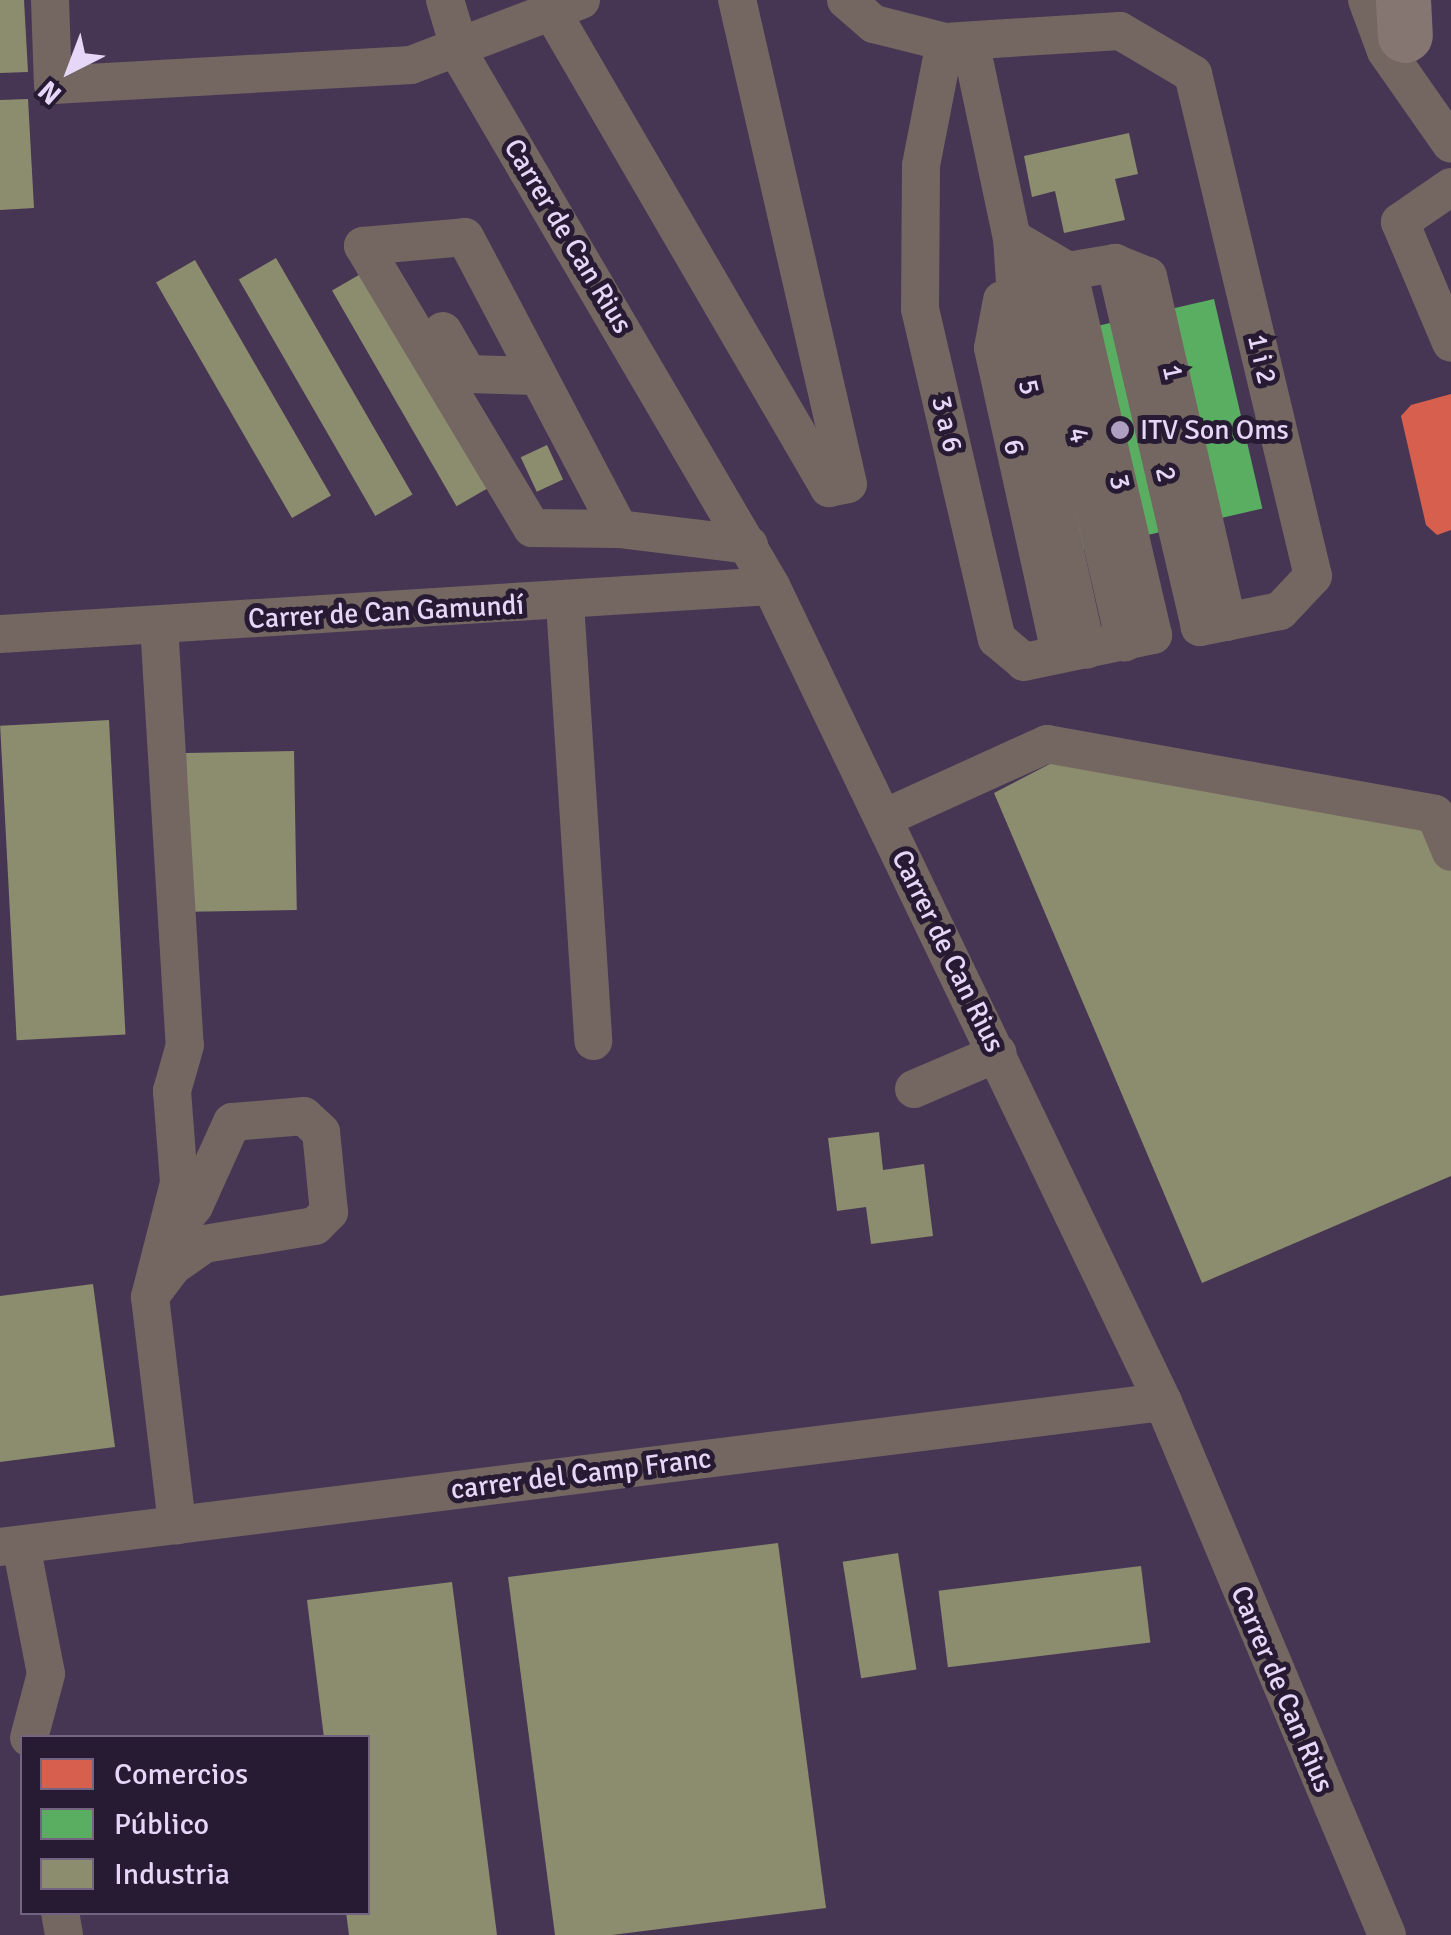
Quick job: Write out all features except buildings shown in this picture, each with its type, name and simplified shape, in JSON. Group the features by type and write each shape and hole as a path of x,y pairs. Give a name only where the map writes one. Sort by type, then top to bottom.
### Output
{"street":[{"path":"50,0 53,85 411,65 460,50 566,6 828,488 848,484 737,0"},
{"name":"Carrer de Can Rius","path":"445,0 460,50 749,544 884,818 1163,1402 1387,1935"},
{"path":"846,0 874,24 958,42"},
{"path":"1393,9 1451,130"},
{"path":"1393,9 1386,51 1451,144"},
{"name":"1 i 2","path":"958,42 1120,30 1194,74 1313,576 1280,611 1213,624"},
{"name":"5","path":"958,42 1012,238 1020,342 1074,652"},
{"name":"3 a 6","path":"958,42 921,166 920,308 997,639 1024,662 1139,638"},
{"path":"1451,186 1400,222 1451,342"},
{"path":"619,529 536,376 536,361 465,237 363,246 532,528 619,529 749,544"},
{"path":"1012,238 1068,272"},
{"name":"4","path":"1012,238 1042,276 1139,638"},
{"path":"392,244 468,374 536,376"},
{"name":"1","path":"1068,272 1115,264 1148,276 1159,312 1213,624"},
{"name":"3","path":"1068,272 1139,638"},
{"name":"Carrer de Can Gamundí","path":"0,634 565,602 771,586"},
{"path":"565,602 592,1042"},
{"path":"159,625 185,1044 172,1091 179,1183 150,1297 177,1525"},
{"path":"884,818 1047,744 1435,814 1451,852"},
{"path":"914,1090 998,1053"},
{"path":"150,1297 173,1266 204,1244 315,1226 329,1212 321,1132 304,1116 232,1122 194,1206 164,1242"},
{"name":"carrer del Camp Franc","path":"11,1546 1163,1402"},
{"path":"11,1546 46,1674 29,1735"}],"place":[{"name":"ITV Son Oms","path":"1120,430"}]}
